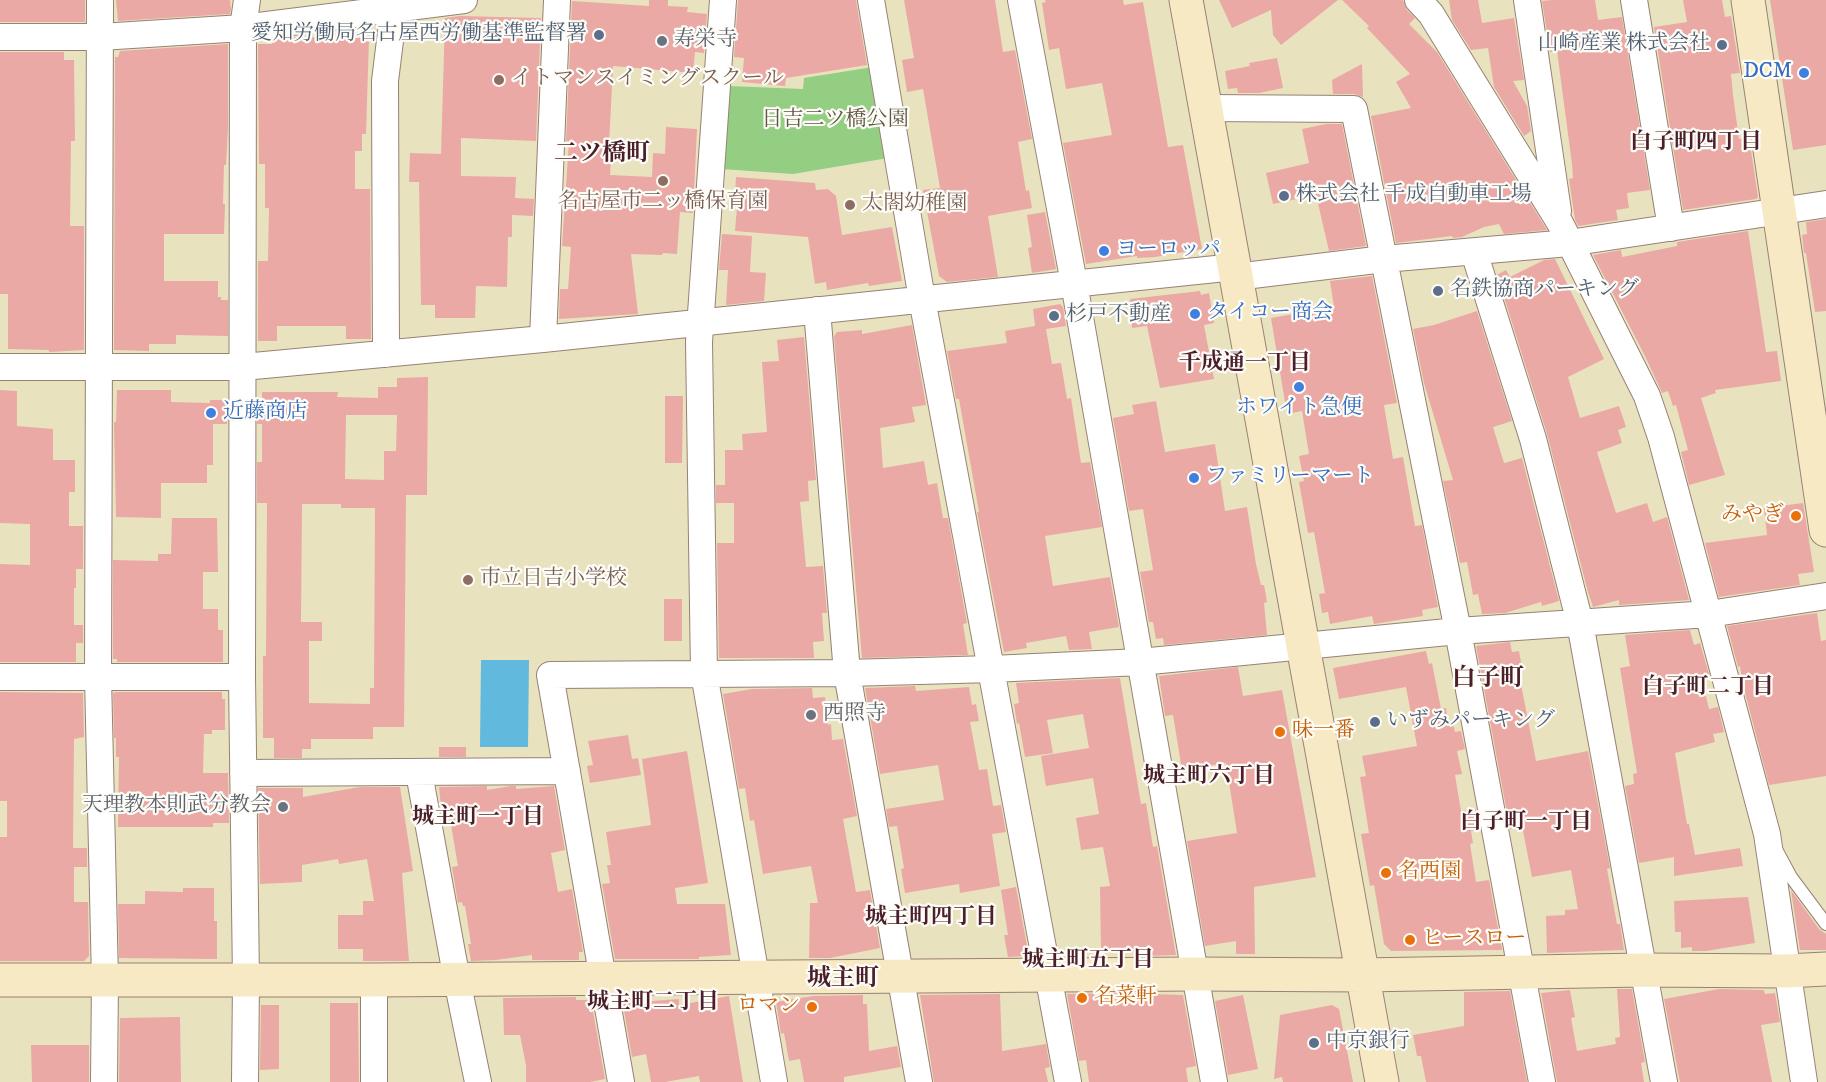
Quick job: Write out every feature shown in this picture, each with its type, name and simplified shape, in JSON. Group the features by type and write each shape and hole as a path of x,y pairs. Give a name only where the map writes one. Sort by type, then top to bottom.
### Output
{"street":[{"path":"100,0 98,677 105,980 104,1082"},
{"path":"245,1082 242,677 243,28 247,0"},
{"path":"0,37 100,37 243,28 394,5 464,0"},
{"path":"543,339 557,0"},
{"path":"723,0 699,342 704,673 774,1082"},
{"path":"872,0 922,299 1068,1082"},
{"path":"1021,0 1074,283 1214,1082"},
{"path":"1186,0 1382,1082"},
{"path":"1418,0 1431,14 1565,233 1647,396 1661,437 1767,834 1804,1082"},
{"path":"1527,0 1565,233"},
{"path":"1634,0 1671,228"},
{"path":"1748,0 1780,211 1818,417 1826,530"},
{"path":"386,354 385,81 394,5"},
{"path":"1205,108 1354,109 1458,631 1542,1082"},
{"path":"0,367 243,367 543,339 1074,283 1474,252 1565,233 1671,228 1826,204"},
{"path":"1474,252 1533,440 1580,623 1664,1082"},
{"path":"817,310 847,673 919,1082"},
{"path":"621,1082 550,675 847,673 1140,662 1458,631 1709,614 1826,596"},
{"path":"0,677 242,677"},
{"path":"243,773 567,771"},
{"path":"418,773 478,1082"},
{"path":"0,980 246,981 1195,974 1363,975 1826,969"},
{"path":"374,980 374,1082"}],"lane":[{"path":"1767,834 1791,877 1826,924"}],"green space":[{"name":"日吉二ツ橋公園","path":"873,67 888,158 793,174 722,169 728,86 803,89 804,78"}],"water":[{"path":"481,660 529,660 528,747 480,747"}],"building":[{"path":"0,0 85,0 85,22 0,22"},
{"path":"116,0 230,0 231,9 230,14 118,21"},
{"path":"649,0 668,0 668,6 688,7 687,12 707,14 704,53 695,52 693,73 613,66 609,145 612,145 610,175 652,177 653,153 665,154 666,127 697,129 693,213 680,212 677,254 631,254 638,314 559,319 560,289 568,289 571,247 562,246 569,141 566,141 572,1 649,6"},
{"path":"738,0 856,0 867,65 786,78 785,86 742,82 744,58 734,57"},
{"path":"904,0 995,0 1003,52 1015,50 1032,139 1018,142 1026,191 1029,190 1032,208 988,216 998,277 947,282 939,276 923,190 940,188 923,89 907,92 902,60 914,58"},
{"path":"1045,0 1123,0 1124,5 1143,2 1168,147 1183,145 1202,249 1155,257 1137,258 1137,256 1086,264 1063,143 1112,135 1102,83 1066,89 1059,48 1049,50 1042,3 1046,2"},
{"path":"1219,0 1338,0 1281,45 1273,35 1271,10 1232,28"},
{"path":"1342,0 1403,0 1407,10 1415,18 1409,24 1437,52 1547,230 1504,234 1499,224 1484,227 1462,237 1453,238 1452,236 1396,243 1371,116 1411,108 1396,82 1410,74 1367,28 1369,26"},
{"path":"1449,0 1478,0 1482,23 1514,18 1524,80 1513,81 1527,106 1531,131 1524,136 1494,87 1488,48 1471,50 1452,20"},
{"path":"1595,0 1598,20 1622,17 1650,190 1627,193 1629,208 1616,210 1618,220 1578,226 1575,220 1569,179 1573,178 1572,164 1557,51 1550,52 1542,1"},
{"path":"1683,0 1722,0 1725,17 1731,16 1740,73 1731,74 1739,139 1749,137 1758,197 1756,199 1683,210 1654,27 1687,22"},
{"name":"DCM","path":"1770,0 1826,0 1826,145 1793,150"},
{"path":"460,16 541,18 536,141 461,138 461,176 516,177 515,198 534,199 533,216 512,215 512,237 508,237 507,287 476,286 475,318 435,318 435,305 421,305 419,182 409,182 410,153 441,154 445,18"},
{"path":"290,37 369,38 366,134 362,134 362,151 355,151 355,189 370,189 371,339 346,339 346,326 277,326 277,341 258,341 258,261 268,261 269,208 265,208 265,164 259,164 258,44 272,44 272,39"},
{"path":"228,44 224,234 164,234 164,281 218,281 218,297 221,297 221,300 228,300 228,336 176,335 176,344 149,344 149,351 114,350 115,57 118,57 120,51"},
{"path":"0,52 64,52 64,60 74,60 75,141 71,141 70,226 84,226 84,350 49,352 49,350 8,349 8,294 0,294"},
{"path":"1277,58 1283,88 1259,93 1238,93 1237,88 1228,89 1225,71 1250,66 1249,63"},
{"path":"1362,64 1363,97 1354,94 1333,94 1332,80"},
{"path":"1326,124 1342,124 1366,246 1329,251 1316,195 1273,204 1266,173 1309,163 1302,129"},
{"path":"736,177 815,183 816,190 828,189 836,196 842,235 892,227 902,281 869,286 868,283 827,290 826,282 815,284 808,237 735,231 738,195 735,195"},
{"path":"1045,212 1056,269 1032,273 1028,248 1032,247 1027,215"},
{"path":"1826,219 1826,311 1815,312 1802,235 1807,234 1806,222"},
{"path":"1748,231 1766,352 1777,351 1781,381 1715,390 1716,393 1701,398 1725,475 1689,485 1681,452 1688,450 1676,405 1673,406 1668,391 1662,393 1593,255 1621,250 1622,257 1677,246 1677,242"},
{"path":"722,234 752,236 750,272 766,273 764,301 726,305 728,270 719,270"},
{"path":"1555,259 1604,359 1568,377 1580,418 1619,406 1626,427 1618,430 1622,443 1597,452 1616,513 1647,503 1653,522 1667,517 1689,600 1619,605 1619,600 1593,607 1547,434 1497,275 1506,270 1510,277 1544,260"},
{"path":"1372,276 1397,403 1384,405 1393,459 1403,457 1415,526 1422,525 1438,607 1422,610 1423,616 1374,624 1372,616 1330,624 1328,612 1322,613 1319,594 1325,593 1314,532 1308,533 1299,482 1304,481 1299,456 1309,454 1302,411 1287,414 1271,318 1334,307 1330,281"},
{"path":"1200,291 1201,295 1209,293 1214,323 1204,325 1214,379 1160,388 1147,326 1132,328 1130,299"},
{"path":"1060,304 1063,307 1066,326 1046,329 1052,364 1061,363 1067,399 1071,398 1081,463 1090,462 1102,527 1045,536 1053,586 1110,577 1119,627 1089,632 1092,649 1069,650 1066,636 1026,643 1027,648 1004,652 977,512 979,512 959,399 956,399 947,351 1007,343 1005,331 1035,326 1033,309"},
{"path":"1477,311 1512,421 1493,427 1504,463 1522,458 1559,601 1542,606 1541,602 1505,613 1482,614 1478,594 1473,595 1467,562 1460,563 1443,481 1453,480 1424,383 1413,329 1434,325"},
{"path":"912,325 926,405 912,407 915,422 880,428 883,468 924,461 928,485 937,483 943,518 948,518 967,623 963,624 968,655 862,658 834,336 837,332 862,330 862,334"},
{"path":"804,337 816,480 808,481 809,501 800,502 806,567 823,566 827,613 822,613 824,641 813,642 814,658 719,658 717,543 734,543 734,503 716,503 716,485 725,485 725,450 743,450 742,434 767,432 762,362 779,361 777,340"},
{"path":"428,377 427,495 406,495 404,727 373,727 373,739 311,739 311,749 302,749 302,758 274,758 274,738 263,738 267,503 257,503 257,462 262,462 262,424 257,424 257,400 262,401 262,392 338,392 337,397 378,398 378,387 397,387 397,378","holes":["346,415 397,415 396,451 384,451 384,480 345,479","302,504 341,504 341,508 375,508 374,688 370,688 370,704 309,703 309,641 322,641 322,622 301,622"]},
{"path":"0,390 17,391 17,426 53,429 53,460 75,460 75,492 69,492 69,526 83,526 83,569 76,569 74,625 83,625 83,643 76,643 76,662 0,662 0,564 30,565 30,524 0,523"},
{"path":"117,390 171,390 171,402 210,403 210,400 227,400 227,424 213,424 213,465 207,465 207,483 161,483 161,518 116,517 114,422 116,422"},
{"path":"665,396 683,396 682,463 665,463"},
{"path":"1156,401 1165,452 1215,444 1225,511 1247,507 1256,564 1261,585 1264,585 1267,602 1264,603 1267,635 1164,645 1163,638 1156,639 1153,622 1149,622 1140,572 1153,570 1143,509 1129,511 1113,418 1134,414 1132,405"},
{"path":"1803,503 1814,572 1798,574 1800,585 1719,597 1705,543 1767,535 1764,508"},
{"path":"172,518 217,518 218,572 203,572 203,609 218,609 218,630 223,630 223,662 117,662 117,659 113,659 113,560 158,561 158,554 171,554"},
{"path":"664,599 682,599 682,641 664,641"},
{"path":"1817,613 1821,641 1826,640 1826,776 1769,785 1740,666 1738,667 1727,626"},
{"path":"1690,630 1694,645 1700,643 1709,674 1701,676 1709,709 1718,707 1724,732 1713,734 1715,742 1675,753 1687,824 1689,824 1695,855 1740,848 1743,866 1674,876 1674,857 1639,863 1625,786 1634,784 1633,774 1637,773 1620,668 1630,666 1625,635"},
{"path":"1510,642 1512,652 1519,651 1522,668 1518,669 1536,761 1588,751 1610,868 1607,869 1624,950 1547,953 1546,916 1565,915 1565,910 1578,909 1571,870 1532,877 1522,826 1510,829 1476,646"},
{"path":"1426,651 1429,664 1432,663 1441,709 1446,708 1448,724 1453,723 1455,732 1461,731 1465,749 1457,751 1462,774 1455,775 1461,811 1476,809 1480,829 1471,831 1473,843 1470,844 1476,882 1489,880 1502,950 1391,951 1384,944 1374,885 1370,886 1361,834 1369,833 1360,777 1366,776 1362,756 1417,746 1406,687 1339,699 1333,668"},
{"path":"1238,667 1243,696 1282,690 1316,877 1254,887 1255,954 1236,954 1236,941 1205,946 1187,841 1237,833 1226,763 1182,770 1173,715 1165,716 1159,676"},
{"path":"1120,678 1141,804 1146,803 1153,847 1157,846 1176,955 1144,956 1144,952 1101,953 1100,887 1110,886 1103,847 1081,850 1076,818 1099,814 1093,778 1046,786 1041,756 1089,748 1083,714 1047,720 1053,753 1025,757 1019,723 1017,724 1014,704 1019,703 1016,683"},
{"path":"915,686 916,691 969,687 972,705 976,704 979,721 970,722 979,770 987,769 993,806 1001,805 1006,832 992,834 1000,886 960,893 959,884 905,893 901,869 904,868 897,826 889,827 886,809 944,800 938,765 880,774 865,688"},
{"path":"812,688 813,698 825,697 832,740 843,739 857,816 843,819 856,892 870,890 880,948 830,958 809,958 810,903 818,903 811,866 763,874 754,820 750,821 745,788 739,789 723,694 752,689"},
{"path":"0,692 83,693 84,737 74,739 73,848 87,848 87,867 74,867 74,902 88,902 89,956 84,961 0,961 0,837 7,837 7,801 0,801"},
{"path":"222,692 222,699 225,699 225,730 212,730 212,734 204,734 203,773 228,773 229,823 213,823 213,827 118,827 119,757 116,757 116,738 114,738 113,693"},
{"path":"628,735 632,759 638,758 641,775 590,783 587,766 593,765 588,741"},
{"path":"439,747 466,747 466,757 439,757"},
{"path":"687,751 708,883 675,888 677,904 725,904 731,955 699,957 699,959 615,959 602,884 610,883 607,865 611,865 606,832 651,825 642,759"},
{"path":"487,786 487,790 511,786 516,786 516,789 554,786 565,850 551,853 558,892 572,889 583,952 579,952 579,960 532,960 532,955 471,961 468,944 471,944 465,906 462,902 458,903 452,867 458,866 448,807 441,807 439,787"},
{"path":"360,787 400,787 413,871 402,873 409,961 363,961 363,949 338,949 338,915 363,915 363,901 374,901 367,859 339,864 338,859 302,865 302,882 260,884 258,788 303,788 303,797"},
{"path":"1016,887 1028,951 1025,956 1008,957 1004,935 1008,935 1001,890"},
{"path":"183,888 214,888 217,959 119,958 118,904 145,904 145,891 183,892"},
{"path":"1791,890 1819,929 1826,934 1826,950 1800,950"},
{"path":"1748,897 1755,943 1706,951 1692,951 1692,947 1681,948 1681,932 1675,932 1674,901"},
{"path":"1617,989 1632,989 1645,1062 1641,1063 1644,1082 1557,1082 1541,993 1570,990 1575,1017 1571,1018 1577,1051 1616,1044 1615,1038 1620,1037"},
{"path":"1719,989 1764,990 1765,994 1775,993 1780,1022 1761,1025 1772,1082 1680,1082 1664,999"},
{"path":"1510,991 1527,1082 1426,1082 1421,1056 1417,1056 1413,1035 1464,1026 1464,992"},
{"path":"1000,994 1002,1051 1046,1044 1050,1067 1045,1068 1048,1082 934,1082 920,995"},
{"path":"1067,994 1183,995 1196,1066 1186,1068 1188,1082 1089,1082 1086,1060 1079,1061"},
{"path":"863,995 863,1004 867,1004 869,1051 897,1046 901,1067 844,1077 844,1082 804,1082 800,1059 789,1061 784,1033 781,1034 776,1002 813,996"},
{"path":"1243,995 1258,1069 1228,1075 1215,1001"},
{"path":"729,996 743,1082 700,1082 699,1076 651,1082 646,1054 632,1057 622,999 637,997 638,1002 679,999 679,1005"},
{"path":"576,997 576,1000 591,1000 605,1079 590,1082 526,1082 526,1065 520,1035 504,1035 503,998"},
{"path":"330,1003 358,1003 359,1082 330,1082"},
{"path":"261,1005 279,1005 279,1069 260,1070"},
{"path":"1332,1005 1339,1009 1353,1082 1283,1082 1282,1077 1274,1079 1280,1015"},
{"path":"180,1017 181,1082 119,1082 120,1018"},
{"path":"31,1045 89,1045 89,1082 32,1082"}],"place":[{"name":"愛知労働局名古屋西労働基準監督署","path":"599,35"},
{"name":"寿栄寺","path":"662,41"},
{"name":"山崎産業 株式会社","path":"1722,45"},
{"name":"DCM","path":"1804,73"},
{"name":"イトマンスイミングスクール","path":"499,80"},
{"name":"名古屋市二ッ橋保育園","path":"663,181"},
{"name":"株式会社 千成自動車工場","path":"1284,196"},
{"name":"太閤幼稚園","path":"850,205"},
{"name":"ヨーロッパ","path":"1104,251"},
{"name":"名鉄協商パーキング","path":"1438,291"},
{"name":"タイコー商会","path":"1195,314"},
{"name":"杉戸不動産","path":"1054,316"},
{"name":"ホワイト急便","path":"1299,387"},
{"name":"近藤商店","path":"211,413"},
{"name":"ファミリーマート","path":"1194,478"},
{"name":"みやぎ","path":"1796,516"},
{"name":"市立日吉小学校","path":"468,580"},
{"name":"西照寺","path":"811,715"},
{"name":"いずみパーキング","path":"1375,722"},
{"name":"味一番","path":"1280,732"},
{"name":"天理教本則武分教会","path":"283,807"},
{"name":"名西園","path":"1386,873"},
{"name":"ヒースロー","path":"1410,940"},
{"name":"名菜軒","path":"1082,998"},
{"name":"ロマン","path":"812,1007"},
{"name":"中京銀行","path":"1314,1043"}],"district":[{"name":"白子町四丁目","path":"1696,143"},
{"name":"二ツ橋町","path":"602,155"},
{"name":"千成通一丁目","path":"1245,364"},
{"name":"白子町","path":"1488,680"},
{"name":"白子町二丁目","path":"1708,688"},
{"name":"城主町六丁目","path":"1209,777"},
{"name":"城主町一丁目","path":"478,818"},
{"name":"白子町一丁目","path":"1526,823"},
{"name":"城主町四丁目","path":"931,918"},
{"name":"城主町五丁目","path":"1088,961"},
{"name":"城主町","path":"843,980"},
{"name":"城主町二丁目","path":"653,1003"}]}
